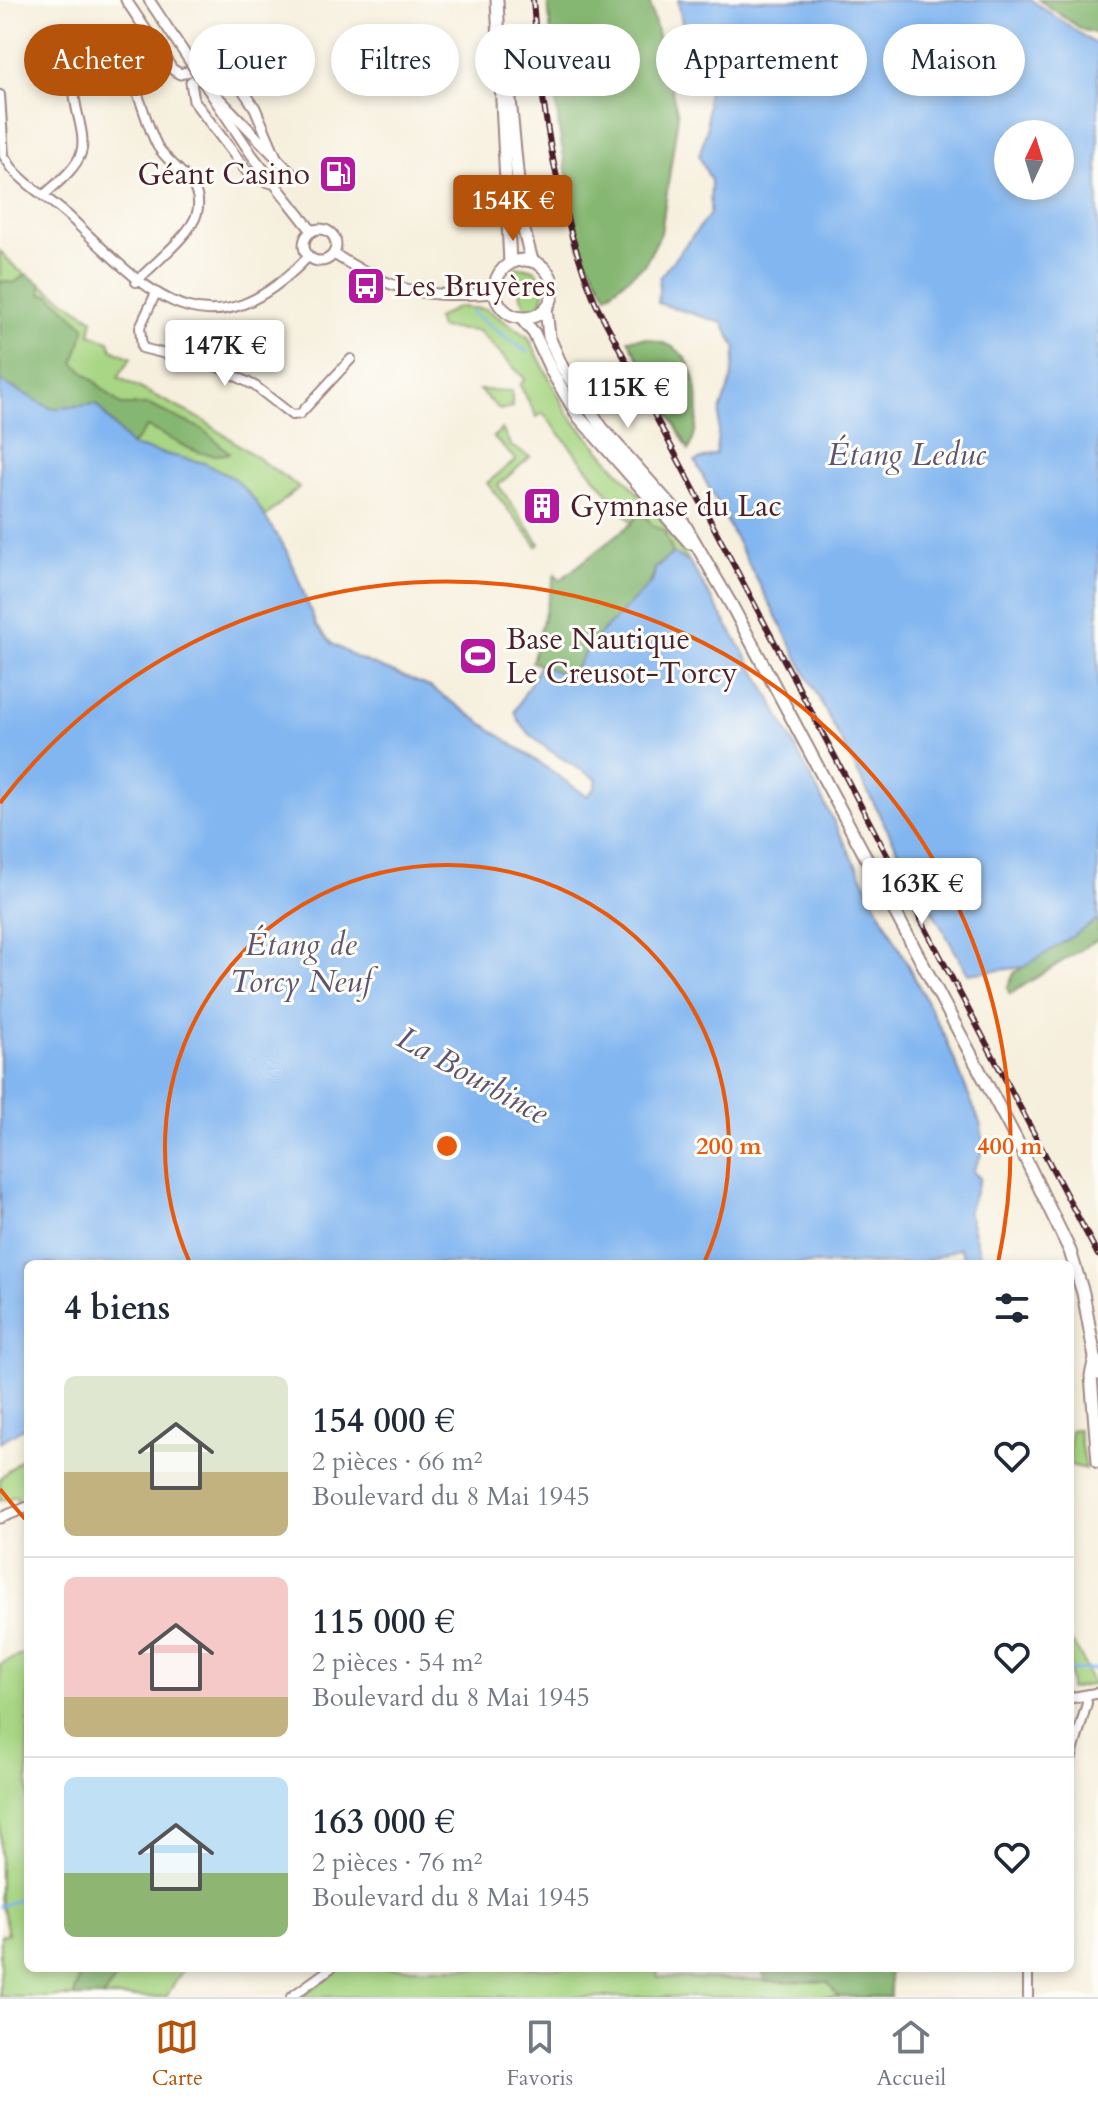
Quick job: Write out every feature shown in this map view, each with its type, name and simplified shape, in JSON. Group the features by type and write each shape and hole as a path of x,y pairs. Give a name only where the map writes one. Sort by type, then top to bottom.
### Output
{"main road":[{"path":"498,0 522,223 532,261"},
{"path":"498,0 510,263"},
{"path":"521,318 531,317 546,308 551,299 552,280 541,265 532,261 510,263 498,276 495,293 504,310 521,318 534,333 578,416 700,552"},
{"path":"546,308 549,337 575,390 602,428 679,515 732,606 1060,1227 1072,1260"},
{"path":"1074,1267 1083,1293 1098,1374"},
{"path":"1094,1362 1091,1376 1098,1462"}],"street":[{"path":"126,0 172,69 180,74 189,71"},
{"path":"149,0 189,60"},
{"path":"44,195 81,156 83,144 74,93 79,73 93,62 121,67 129,76 153,139 166,159 192,182 199,200 193,224 136,282"},
{"path":"273,183 252,178 194,101 191,82 214,66 227,66 255,108 276,157"},
{"path":"0,95 2,156 21,180 44,195 136,282 155,295 203,311 232,307 260,297 308,257"},
{"path":"213,96 273,183 312,231"},
{"path":"217,96 294,176"},
{"path":"325,229 336,244 334,254 320,262 308,257 303,243 312,231 325,229"},
{"path":"334,254 391,287 409,292 434,296 495,293"},
{"path":"155,295 140,327 142,348 224,370 255,386 292,415 300,414 351,359"},
{"path":"0,1518 24,1509"},
{"path":"1074,1697 1098,1693"},
{"path":"1074,1749 1087,1703 1086,1695"},
{"path":"291,1997 325,1972"},
{"path":"1028,1972 1028,1997"}],"green space":[{"path":"548,0 649,0 656,28 656,96 673,96 678,115 661,233 645,264 607,295 580,248 559,130 556,96 640,96 640,24 550,24"},
{"path":"1039,0 1098,0 1098,34 1083,30"},
{"path":"0,251 16,268 93,319 90,334 109,341 112,349 131,358 118,377 203,420 299,487 265,517 250,496 220,471 128,445 0,381"},
{"path":"514,268 535,270 546,286 540,306 528,313 515,282"},
{"path":"26,274 41,284 41,294 50,295 85,327 74,363 121,405 149,405 202,429 230,453 198,452 147,427 131,446 96,404 52,409 0,381 0,281 14,283"},
{"path":"458,307 486,309 528,337 568,414 659,517 690,563 673,553 664,530 653,526 642,511 632,523 543,413 537,417 520,385 525,379 478,331 440,328 437,318"},
{"path":"646,338 676,349 691,370 698,397 698,412 689,450 628,339"},
{"path":"479,390 512,391 512,407 500,410"},
{"path":"502,429 511,446 530,457 498,485 540,544 537,546 487,483 516,460 493,437"},
{"path":"641,511 653,526 663,530 673,553 655,568 652,579 639,598 591,644 570,677 532,662 555,574 560,580 632,523"},
{"path":"1098,920 1098,939 1010,994 1007,988 1014,973"},
{"path":"1078,1429 1085,1469 1074,1466 1074,1430"},
{"path":"24,1457 24,1502 18,1504 16,1496 0,1501 0,1478"},
{"path":"1074,1647 1079,1654 1093,1684 1074,1688"},
{"path":"24,1654 24,1972 80,1972 74,1997 0,1997 0,1935 8,1934 0,1896 0,1664"},
{"path":"80,1972 120,1972 103,1997 74,1997"},
{"path":"120,1972 182,1972 166,1997 103,1997"},
{"path":"335,1972 657,1972 658,1977 828,1982 838,1997 301,1997"},
{"path":"763,1972 889,1972 891,1997 838,1997 828,1982 764,1981"}],"water":[{"name":"Étang Leduc","path":"678,0 1031,0 1098,46 1098,920 1024,967 968,974 897,848 695,461 716,454 720,411 731,381 736,348 723,323 658,303 660,277 710,214 711,181 699,156 707,129 707,96 867,96 867,24 682,24"},
{"name":"Étang de Torcy Neuf","path":"0,381 52,409 96,404 131,446 204,463 235,479 254,499 289,555 316,625 331,643 357,658 430,687 587,796 595,788 597,779 537,741 519,721 515,711 540,665 570,677 592,642 653,581 655,569 673,553 690,563 761,681 946,1039 980,1123 985,1147 973,1171 980,1178 968,1213 982,1260 965,1260 960,1248 929,1260 24,1260 24,1427 0,1442"}],"waterway":[{"path":"471,312 527,352"},
{"path":"1074,1670 1098,1669"},
{"path":"0,1906 24,1897"}],"railway":[{"path":"533,0 540,78 552,155 570,230 596,304 1098,1255"}],"place":[{"name":"Géant Casino","path":"338,174"},
{"name":"Les Bruyères","path":"366,286"},
{"name":"Gymnase du Lac","path":"542,506"},
{"name":"Base Nautique Le Creusot-Torcy","path":"478,656"}],"water label":[{"name":"La Bourbince","path":"473,1075"}]}
